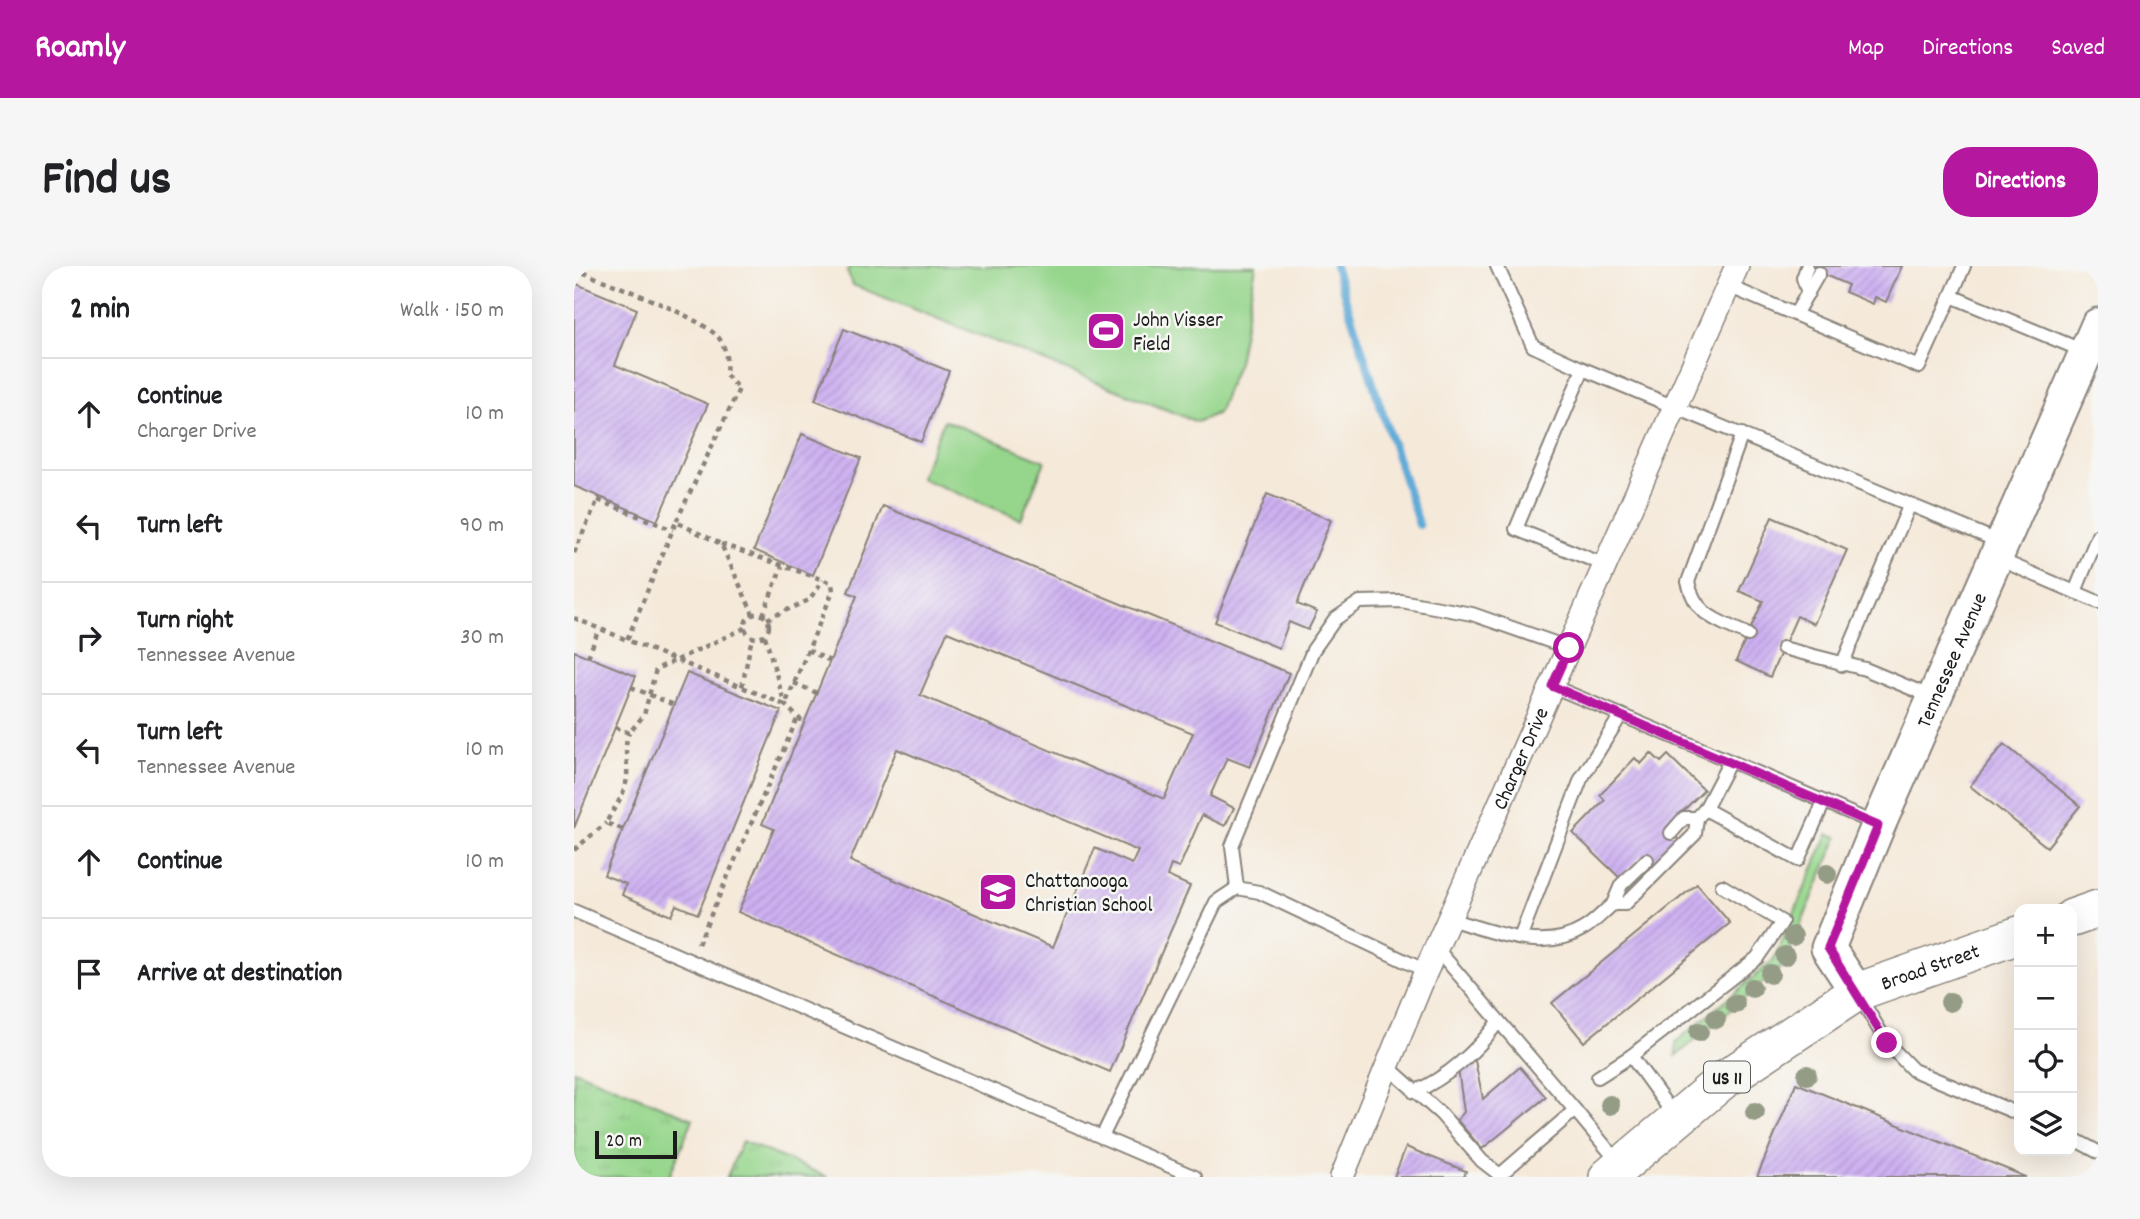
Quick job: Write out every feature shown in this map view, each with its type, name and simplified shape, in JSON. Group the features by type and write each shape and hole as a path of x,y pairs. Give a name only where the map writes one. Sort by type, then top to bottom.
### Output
{"main road":[{"name":"Tennessee Avenue","path":"1857,992 1828,948 1878,826 2092,339"},
{"path":"2077,916 2098,909"},
{"name":"Broad Street","path":"1615,1172 1722,1080 1857,992 2014,937"}],"street":[{"name":"Charger Drive","path":"1342,1177 1426,971 1675,407 1729,273"}],"lane":[{"path":"1497,266 1533,346 1910,504 2098,602"},
{"path":"1729,273 1796,313 1919,367 1964,266"},
{"path":"1807,267 1803,278 1808,293"},
{"path":"1796,313 1819,273"},
{"path":"1951,296 2092,339"},
{"path":"1583,369 1516,529 1605,565"},
{"path":"1742,434 1688,582 1691,597 1700,611 1748,635"},
{"path":"1842,665 1910,504"},
{"path":"2075,592 2098,535"},
{"path":"1237,888 1232,846 1313,650 1335,619 1360,602 1401,601 1472,614 1569,648"},
{"path":"1783,648 1865,669 1934,698"},
{"path":"1552,686 1878,826"},
{"path":"1520,939 1581,779 1621,715"},
{"path":"1613,904 1625,904 1695,834 1701,813 1730,761"},
{"path":"1671,833 1684,818 1701,813 1798,860 1824,802"},
{"path":"1449,919 1520,939 1553,942 1583,929 1613,904 1621,885 1647,860"},
{"path":"1598,1077 1631,1056 1757,958 1782,922 1722,886"},
{"path":"1102,1137 1216,902 1237,888 1259,892 1426,971"},
{"path":"574,911 1195,1177"},
{"path":"1436,948 1575,1110 1615,1172"},
{"path":"1857,992 1887,1043 1913,1070 2014,1112"},
{"path":"1414,1092 1430,1085 1482,1044 1498,1022"},
{"path":"1631,1056 1676,1118"},
{"path":"1387,1066 1441,1114 1482,1161 1501,1176 1575,1110"},
{"path":"2077,1141 2098,1152"}],"path":[{"path":"574,269 694,321 717,335 728,357 726,375 738,388 676,522 626,640"},
{"path":"574,553 598,498 673,530"},
{"path":"676,522 721,544 832,583 833,591 785,705"},
{"path":"721,544 753,614"},
{"path":"782,566 765,617 770,626 765,636 785,705"},
{"path":"753,614 765,617 809,600 823,580"},
{"path":"742,687 752,637 745,628 746,621 753,614"},
{"path":"574,618 785,705 804,723"},
{"path":"574,850 606,823 626,784 628,766 625,742 644,715 656,669 745,628"},
{"path":"588,657 599,629"},
{"path":"752,637 765,636"},
{"path":"808,650 830,661"},
{"path":"794,683 817,693"},
{"path":"631,687 674,705"},
{"path":"698,944 798,717"},
{"path":"615,727 629,733"},
{"path":"606,823 622,829"}],"green space":[{"name":"John Visser Field","path":"850,266 1256,266 1238,362 1218,413 1197,422 853,285 847,272"},
{"path":"944,420 1045,461 1021,519 920,478"},
{"path":"1828,834 1838,837 1784,965 1676,1056 1676,1042 1774,960"},
{"path":"574,1070 693,1119 669,1177 574,1177"},
{"path":"742,1141 828,1177 727,1177"}],"building":[{"path":"1804,266 1902,266 1886,302 1875,297 1873,304 1845,292 1848,285"},
{"path":"574,283 637,309 615,365 708,404 657,521 574,486"},
{"path":"844,329 949,371 921,442 815,400"},
{"path":"802,434 861,458 813,575 754,550"},
{"path":"1267,494 1331,520 1297,604 1317,612 1308,630 1289,622 1279,648 1215,622"},
{"path":"883,506 1289,673 1250,767 1227,758 1210,796 1234,808 1225,826 1202,815 1179,868 1171,865 1167,876 1190,886 1110,1072 738,912 774,829 762,824 857,596 848,592","holes":["947,632 1193,733 1164,799 920,695","897,749 1138,851 1132,864 1095,848 1053,947 850,861"]},
{"path":"1772,517 1847,550 1814,624 1797,616 1770,677 1736,661 1763,601 1739,591"},
{"path":"574,651 636,676 574,828"},
{"path":"687,673 781,711 698,914 676,905 671,916 622,895 626,884 604,875"},
{"path":"2004,744 2080,806 2047,847 1970,786"},
{"path":"1651,753 1661,762 1668,755 1704,790 1666,828 1680,841 1655,868 1642,855 1620,878 1573,833 1605,800 1600,795 1635,758 1641,764"},
{"path":"1697,884 1730,923 1584,1042 1552,1003"},
{"path":"1474,1056 1483,1099 1520,1067 1546,1097 1482,1149 1457,1120 1464,1112 1458,1069"},
{"path":"1796,1083 2026,1177 1757,1177"},
{"path":"1406,1147 1466,1171 1464,1177 1394,1177"}],"waterway":[{"path":"1335,266 1419,525"}],"place":[{"name":"John Visser Field","path":"1106,331"},
{"name":"Chattanooga Christian School","path":"998,892"}],"route":[{"path":"1569,648 1552,686 1878,826 1828,948 1887,1043"}]}
